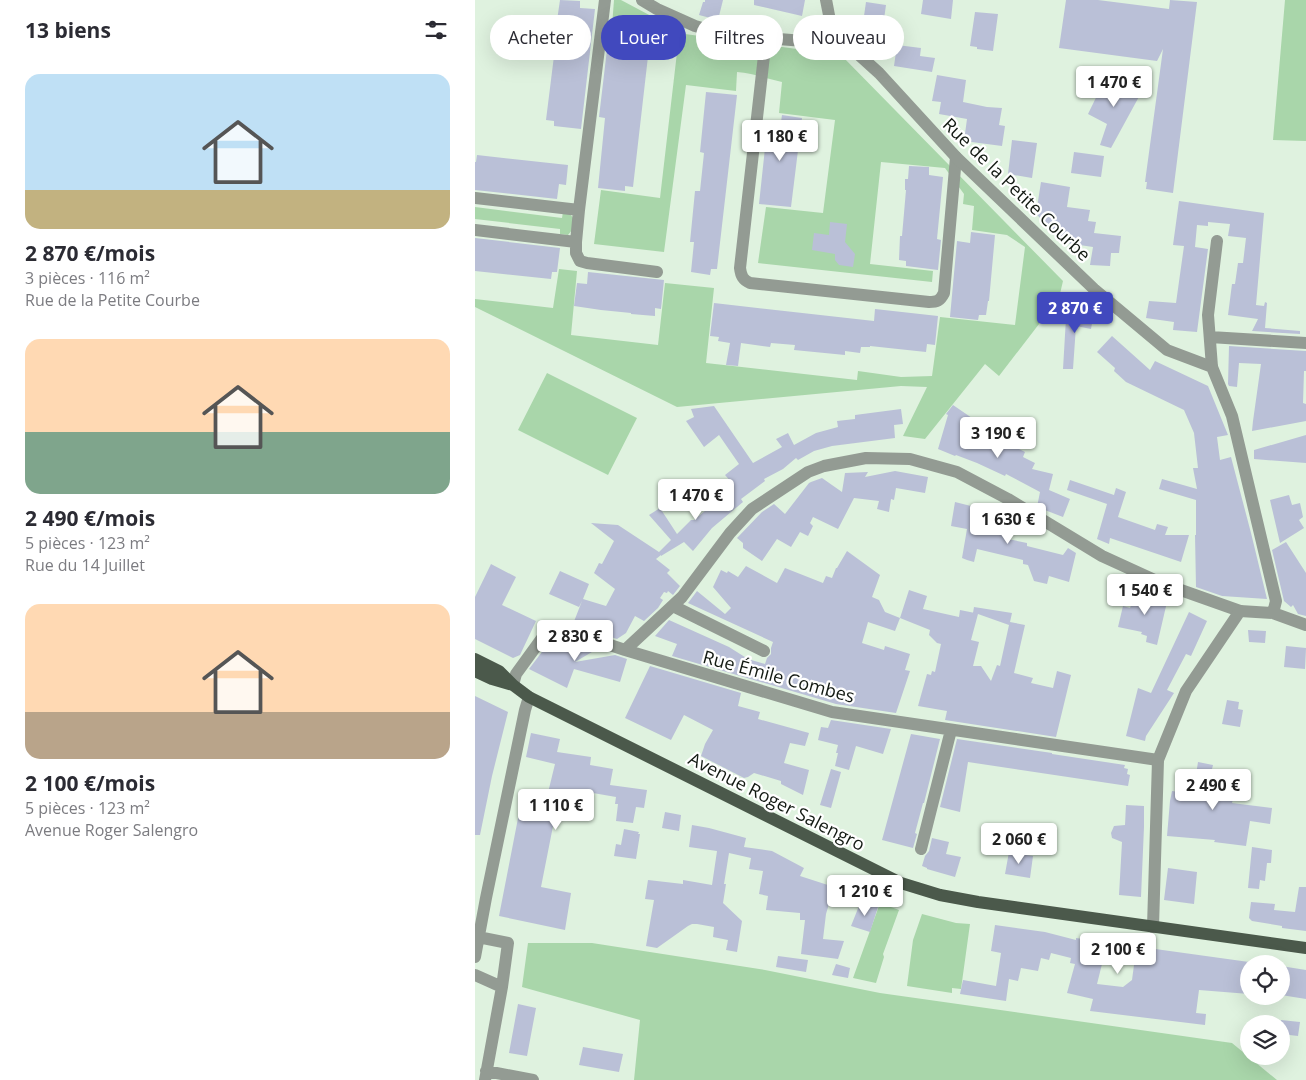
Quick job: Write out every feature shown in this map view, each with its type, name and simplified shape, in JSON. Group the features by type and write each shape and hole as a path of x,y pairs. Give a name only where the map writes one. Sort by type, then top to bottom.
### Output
{"main road":[{"path":"475,659 499,670 513,685"},
{"path":"475,671 492,679 513,685"},
{"name":"Avenue Roger Salengro","path":"513,685 529,697 870,867 914,887 940,895 978,902 1306,948"}],"street":[{"path":"605,0 579,210 576,252 580,261 587,263 657,272"},
{"name":"Rue de la Petite Courbe","path":"642,0 657,9 696,26"},
{"path":"826,0 830,15"},
{"path":"763,60 740,268 740,273 745,280 769,285 936,302 944,293 956,157"},
{"name":"Rue de la Petite Courbe","path":"864,60 956,157 1094,289 1167,350 1212,367"},
{"path":"475,198 579,210"},
{"path":"475,230 576,242"},
{"path":"1217,241 1208,315 1212,367 1232,416 1276,601 1273,613"},
{"path":"1210,337 1306,343"},
{"path":"625,650 683,597 730,533 752,509 808,472 824,466 867,458 909,459 957,472 1008,499 1102,556 1161,583 1240,612 1273,613 1306,625"},
{"path":"673,606 764,651"},
{"path":"1153,927 1158,760 1187,691 1240,612"},
{"name":"Rue Émile Combes","path":"513,685 516,674 545,634 557,629 832,712 1158,760"},
{"path":"475,957 480,897 529,697"},
{"path":"921,849 951,730"},
{"path":"478,937 508,943 486,1076 533,1080"},
{"path":"475,975 502,987"}],"green space":[{"path":"614,0 621,0 649,15 613,15"},
{"path":"1285,0 1306,0 1306,141 1273,140"},
{"path":"686,34 696,35 696,60 783,60 783,47 793,49 793,60 846,60 1063,281 1059,298 999,376 985,364 925,439 903,436 927,387 901,386 677,407 475,307 475,299 553,308 559,269 577,271 571,335 658,345 665,283 714,288 706,363 857,380 858,371 901,377 932,376 940,317 1015,325 1025,247 1007,235 972,230 974,206 963,204 964,194 945,168 881,162 870,264 933,271 932,282 758,263 766,207 823,213 835,120 779,113 782,82 737,72 736,91 686,85 664,252 594,244 601,190 660,198 676,60 686,60"},
{"path":"475,207 562,218 563,212 569,213 574,219 572,230 568,235 560,234 560,229 475,219"},
{"path":"547,373 637,418 608,475 518,430"},
{"path":"880,903 899,910 883,954 884,957 876,983 853,978"},
{"path":"922,914 956,923 970,924 961,989 952,988 952,993 907,986 913,940"},
{"path":"528,943 592,943 765,970 880,993 1232,1043 1240,1050 1240,1065 1259,1065 1277,1080 634,1080 640,1020 522,987"}],"building":[{"path":"560,0 580,1 580,8 595,9 591,43 591,15 558,15"},
{"path":"705,0 723,0 719,15 699,15 703,2"},
{"path":"754,0 805,0 802,15 754,5"},
{"path":"923,0 953,0 951,19 921,14"},
{"path":"1066,0 1098,0 1169,9 1170,0 1197,2 1173,193 1146,189 1147,182 1145,182 1163,49 1157,61 1059,48"},
{"path":"866,2 886,5 885,15 864,15"},
{"path":"975,12 998,14 993,51 970,46"},
{"path":"904,46 921,48 920,56 935,58 932,72 894,66 895,60 904,60"},
{"path":"554,60 589,60 581,129 554,126 554,121 546,120"},
{"path":"606,60 648,60 633,187 625,186 625,191 598,188 605,118 599,117"},
{"path":"937,75 966,80 963,102 1002,108 999,125 1005,126 1002,146 964,141 967,119 939,114 941,102 932,101"},
{"path":"1107,75 1141,93 1111,148 1100,145 1107,124 1088,114"},
{"path":"706,92 737,95 717,269 711,269 710,275 691,272 694,242 690,242 695,191 700,191 704,153 700,152"},
{"path":"782,115 802,118 791,207 759,204 768,120 781,122"},
{"path":"1012,140 1037,143 1032,178 1008,174"},
{"path":"1074,152 1104,156 1101,177 1071,173"},
{"path":"477,155 568,165 566,185 559,184 557,199 475,190 475,162"},
{"path":"909,166 929,167 929,175 943,177 937,239 941,240 938,270 906,266 906,261 899,260 906,190 905,179 908,179"},
{"path":"1041,182 1070,187 1067,207 1090,210 1088,221 1096,222 1094,233 1121,236 1119,253 1111,253 1110,266 1090,265 1093,247 1066,243 1036,214"},
{"path":"1179,201 1264,213 1256,305 1264,306 1265,302 1267,303 1265,328 1300,331 1300,334 1252,331 1258,319 1228,315 1232,284 1235,284 1238,263 1243,263 1246,238 1228,236 1230,224 1208,222 1208,226 1197,225 1195,247 1208,249 1197,332 1173,330 1174,322 1146,318 1149,301 1176,303 1184,246 1173,245"},
{"path":"830,222 847,224 845,242 855,254 853,267 839,265 835,260 835,254 812,250 814,233 829,235"},
{"path":"971,232 995,235 989,301 986,315 979,315 978,320 950,317 957,241 970,243"},
{"path":"475,238 560,248 557,272 552,272 551,279 475,271"},
{"path":"588,272 664,280 661,309 655,308 655,316 574,306 577,283 587,284"},
{"path":"714,303 874,321 875,309 938,316 935,345 927,344 926,352 870,346 861,347 860,353 845,351 845,355 794,350 795,345 771,343 770,347 741,343 738,366 726,365 730,343 718,341 719,337 710,336"},
{"path":"1073,308 1094,312 1091,329 1076,326 1073,369 1063,369 1066,318 1071,319"},
{"path":"1112,336 1150,370 1155,361 1208,386 1228,435 1217,437 1220,460 1231,457 1267,599 1222,596 1196,587 1196,500 1159,489 1162,479 1197,489 1193,468 1198,468 1194,433 1184,410 1126,382 1114,371 1115,368 1097,352"},
{"path":"1229,346 1306,351 1303,403 1306,404 1306,421 1252,431 1261,364 1239,363 1237,387 1229,386"},
{"path":"953,405 972,418 966,427 989,434 1025,452 1023,457 1035,463 1032,469 1053,474 1049,490 1070,499 1063,517 1037,507 1040,492 1006,474 1005,476 977,463 938,449 948,415 946,414"},
{"path":"714,406 753,463 782,447 776,439 788,433 794,445 816,433 838,427 837,421 855,419 855,415 901,409 903,424 894,425 895,438 832,446 814,451 798,460 796,458 783,469 764,479 765,481 741,499 743,502 712,528 693,551 684,542 661,555 656,559 670,570 667,573 680,586 673,595 668,591 667,593 664,592 660,598 663,600 658,608 644,621 635,616 626,633 617,639 573,624 582,601 579,607 549,594 560,571 589,584 583,599 606,606 615,589 594,573 599,563 602,564 614,541 591,523 618,525 659,552 671,540 649,515 660,508 677,534 691,520 694,520 717,501 714,498 733,484 725,475 739,464 719,435 704,447 686,421 694,417 691,409"},
{"path":"1306,435 1306,463 1254,459 1254,450"},
{"path":"895,471 928,477 925,493 896,488 894,500 891,499 889,512 877,509 879,501 854,498 838,529 813,517 810,523 813,526 808,536 800,532 791,547 777,539 762,561 743,548 743,543 737,538 762,512 774,504 785,514 811,482 822,478 842,492 845,473 868,472 865,477"},
{"path":"1070,480 1114,495 1116,488 1126,492 1118,517 1155,530 1157,524 1168,527 1165,535 1189,535 1181,562 1110,538 1109,544 1097,539 1107,504 1067,490"},
{"path":"1289,495 1292,505 1300,503 1303,517 1299,520 1304,528 1280,543 1270,500"},
{"path":"955,502 987,510 997,518 996,525 1010,529 1008,539 1063,555 1068,548 1076,553 1069,582 1049,576 1047,584 1034,581 1028,565 1023,564 1023,560 977,549 974,562 962,558 967,529 951,526"},
{"path":"1286,542 1306,573 1306,616 1298,614 1293,605 1291,607 1284,601 1272,550"},
{"path":"847,551 880,575 872,597 879,600 885,612 900,618 895,631 868,622 862,643 884,650 885,646 910,654 905,670 910,671 896,713 836,704 672,656 677,644 655,636 669,620 729,647 748,659 765,664 771,654 773,642 688,603 697,591 725,614 731,608 713,587 721,570 727,573 728,571 738,577 746,566 777,583 785,568 823,583 826,576 832,578"},
{"path":"491,564 516,577 502,605 536,621 520,655 513,658 475,639 475,597"},
{"path":"1138,588 1167,602 1157,645 1146,642 1147,636 1141,634 1142,632 1118,627 1123,606 1130,608"},
{"path":"909,590 927,596 923,609 959,617 960,610 973,613 974,607 1012,613 1010,622 1025,625 1014,673 1033,678 1031,683 1053,688 1057,671 1071,675 1056,737 945,720 947,711 918,706 927,674 931,675 932,671 935,672 941,644 937,643 929,635 930,630 900,618","holes":["978,614 1009,625 1000,666 997,665 991,681 981,666 973,666 979,642 971,640"]},
{"path":"1189,612 1207,621 1191,656 1186,654 1167,690 1174,693 1146,736 1145,741 1126,736 1138,688 1151,693"},
{"path":"1248,630 1266,631 1265,643 1249,642"},
{"path":"563,638 597,649 575,662 615,655 627,659 620,682 574,669 567,688 529,669 551,640"},
{"path":"1286,646 1306,648 1305,669 1284,667"},
{"path":"650,666 741,693 738,706 760,712 758,719 809,733 805,746 790,743 784,763 809,770 803,795 781,784 781,781 754,773 744,778 701,756 713,730 684,715 671,740 625,718"},
{"path":"475,696 508,712 480,835 475,835"},
{"path":"1227,700 1239,702 1238,709 1243,710 1240,727 1222,724"},
{"path":"831,720 891,729 883,754 856,746 849,770 835,766 838,745 818,740 821,727 828,728"},
{"path":"531,733 560,739 557,752 591,757 590,765 613,769 610,785 647,790 644,808 636,807 633,823 616,821 618,804 615,804 616,797 593,793 590,813 567,809 566,819 555,816 541,887 571,893 565,930 499,916 520,808 543,813 555,764 526,757"},
{"path":"911,734 940,739 915,833 917,834 913,848 882,840"},
{"path":"957,739 1125,765 1124,768 1128,769 1127,774 1130,775 1128,786 968,762 960,812 940,807"},
{"path":"1198,762 1213,765 1211,773 1234,777 1230,799 1233,799 1232,803 1272,808 1270,824 1250,821 1246,846 1214,842 1215,840 1167,836 1172,791 1193,794"},
{"path":"831,769 841,772 831,808 820,805"},
{"path":"1126,805 1144,806 1141,897 1119,895 1122,842 1112,838 1111,833 1114,826 1125,825"},
{"path":"665,812 681,815 679,831 662,828"},
{"path":"692,825 746,838 744,847 772,851 804,868 800,876 834,887 826,914 823,939 844,941 838,959 801,954 805,920 800,920 800,913 766,910 768,896 759,894 763,871 749,869 751,858 729,853 723,903 742,921 737,952 726,950 728,940 713,937 714,927 697,924 688,926 657,948 646,946 654,900 645,899 648,880 683,884 683,880 712,885 717,851 689,847"},
{"path":"624,829 639,832 638,834 640,834 636,859 614,856 616,844 621,845"},
{"path":"932,838 949,842 946,854 961,857 955,877 922,866 925,856 929,851"},
{"path":"1252,847 1272,850 1271,863 1267,863 1265,881 1260,880 1259,889 1248,888"},
{"path":"1009,852 1033,856 1030,878 1005,874"},
{"path":"1168,868 1197,872 1194,904 1164,900"},
{"path":"1299,887 1306,887 1306,931 1282,928 1282,926 1252,921 1249,918 1251,902 1275,904 1274,910 1295,912"},
{"path":"861,901 878,907 870,932 851,926"},
{"path":"995,925 1045,932 1076,940 1076,938 1240,961 1240,993 1199,990 1196,1013 1206,1014 1205,1025 1090,1011 1093,999 1067,993 1075,964 1070,963 1071,958 1051,953 1049,960 1041,958 1038,971 1021,968 1018,981 1009,979 1006,1001 960,994 963,980 996,986 1001,953 991,951","holes":["1103,960 1134,965 1132,980 1123,987 1097,984"]},
{"path":"778,956 808,960 806,972 776,967"},
{"path":"836,964 850,968 848,978 832,975"},
{"path":"1290,967 1306,970 1306,999 1290,996"},
{"path":"518,1004 536,1008 527,1056 509,1053"},
{"path":"1290,1021 1300,1022 1298,1036 1290,1035"},
{"path":"583,1047 623,1054 619,1072 579,1065"}]}
